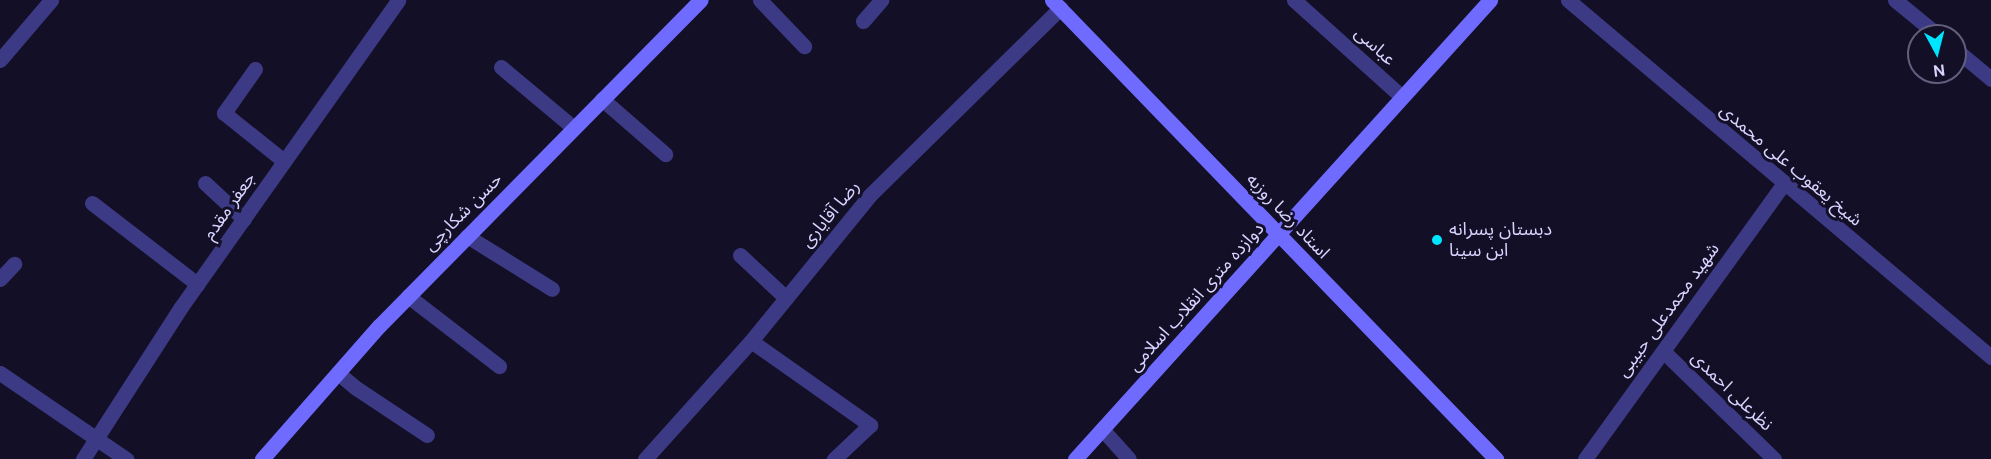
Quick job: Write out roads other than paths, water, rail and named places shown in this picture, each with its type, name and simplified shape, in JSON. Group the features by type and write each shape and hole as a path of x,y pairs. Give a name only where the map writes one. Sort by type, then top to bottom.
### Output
{"street":[{"path":"0,60 51,0"},
{"name":"جعفر مقدم","path":"83,459 197,284 398,0"},
{"name":"حسن شکارچی","path":"262,459 408,296 700,0"},
{"path":"760,0 804,46"},
{"path":"862,21 881,0"},
{"name":"عباسی","path":"1294,0 1402,97"},
{"name":"دوازده متری انقلاب اسلامی","path":"1075,459 1490,0"},
{"name":"شیخ یعقوب علی محمدی","path":"1569,0 1783,184 1991,357"},
{"path":"1895,0 1924,24"},
{"name":"استاد رضا روزبه","path":"1056,4 1496,459"},
{"name":"رضا آقایاری","path":"645,459 751,341 870,195 1056,4"},
{"path":"1967,59 1991,79"},
{"path":"501,67 574,128"},
{"path":"255,69 224,113 284,161"},
{"path":"602,99 665,154"},
{"path":"205,183 244,219"},
{"name":"شهید محمدعلی حبیبی","path":"1585,459 1783,184"},
{"path":"92,203 197,284"},
{"path":"467,236 552,289"},
{"path":"740,255 786,298"},
{"path":"0,279 14,264"},
{"path":"408,296 499,366"},
{"path":"751,341 870,425 834,459"},
{"name":"نظرعلی احمدی","path":"1663,351 1774,459"},
{"path":"0,373 126,459"},
{"path":"338,373 356,388 427,435"},
{"path":"1102,429 1129,459"}],"place":[{"name":"دبستان پسرانه ابن سینا","path":"1437,240"}]}
